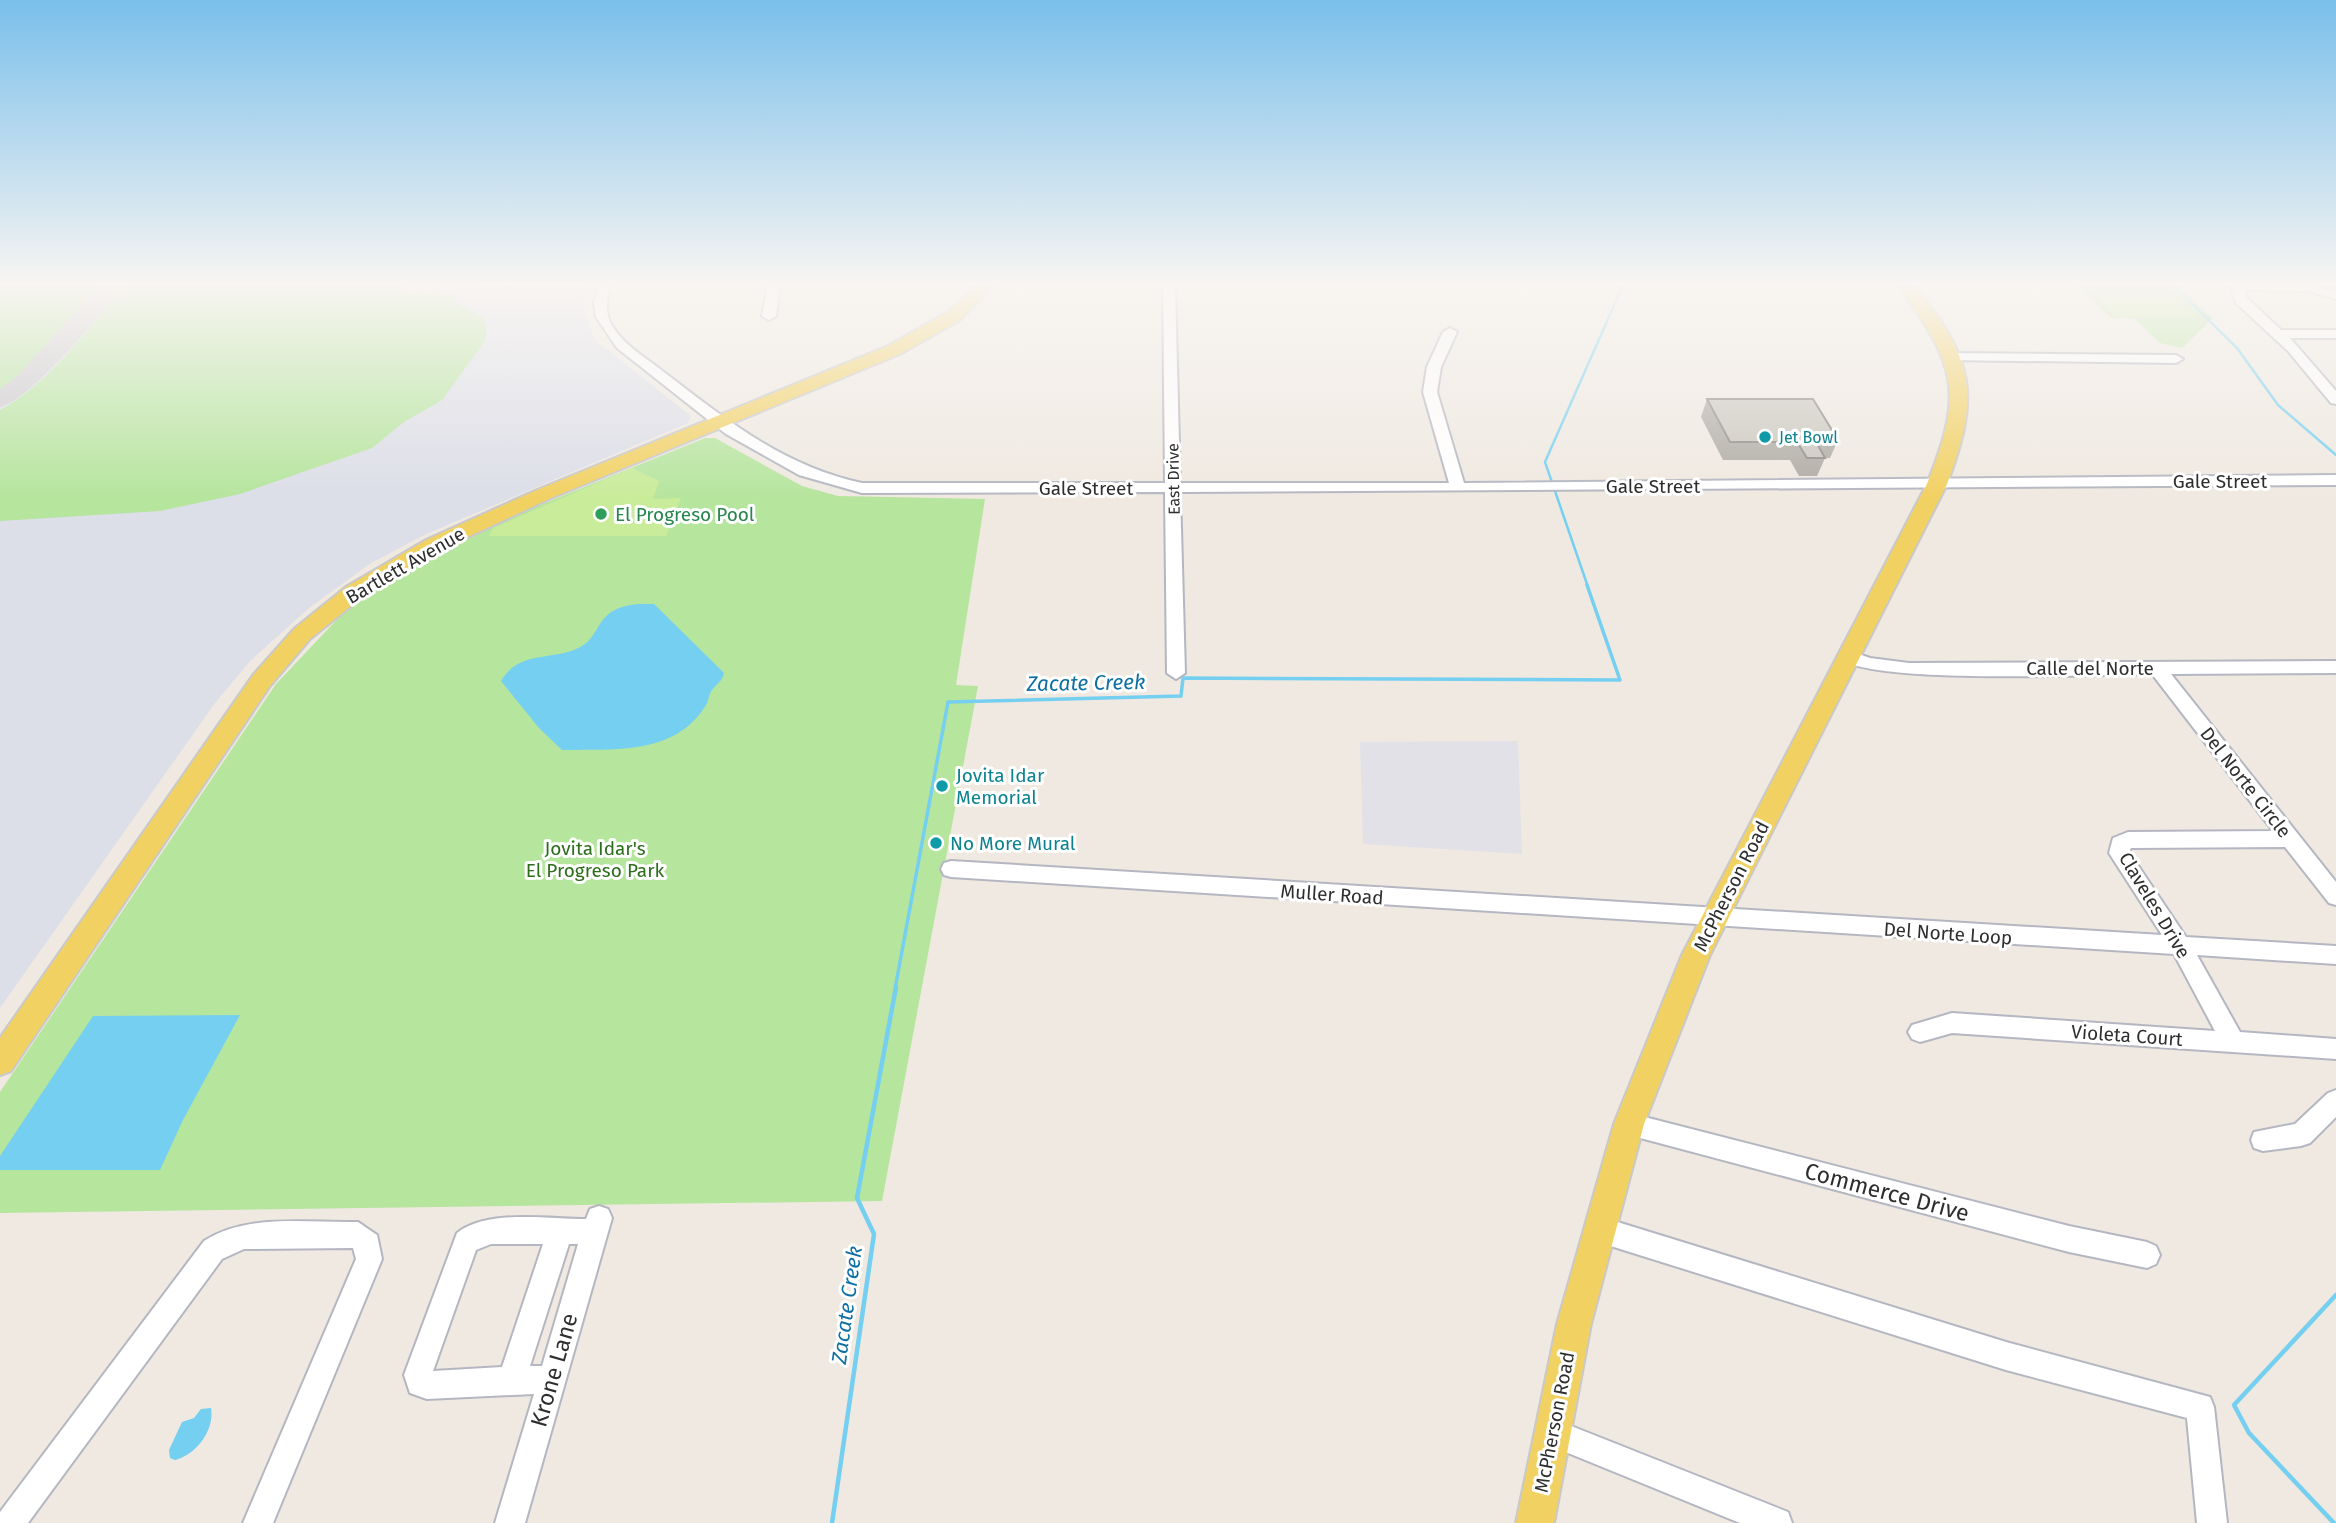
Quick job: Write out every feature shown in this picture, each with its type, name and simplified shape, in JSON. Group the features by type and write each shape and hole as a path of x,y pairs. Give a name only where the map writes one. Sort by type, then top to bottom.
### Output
{"main road":[{"name":"Bartlett Avenue","path":"0,1062 262,680 302,634 354,592 433,545 544,494 875,356"},
{"name":"McPherson Road","path":"1535,1523 1551,1432 1598,1229 1629,1124 1696,955 1937,484 1957,435 1960,417 1959,382 1952,357"}],"street":[{"name":"Gale Street","path":"638,356 738,438 811,475 836,484 862,488 1458,487 2336,480"},
{"name":"East Drive","path":"1170,356 1176,673"},
{"path":"1439,356 1434,367 1430,392 1458,487"},
{"path":"2300,356 2330,386 2336,400"},
{"path":"1952,357 2176,359"},
{"name":"Calle del Norte","path":"1847,656 1883,667 1909,669 2336,667"},
{"name":"Del Norte Circle","path":"2156,667 2336,897"},
{"name":"Claveles Drive","path":"2233,1042 2182,948 2119,853 2120,844 2127,840 2291,839"},
{"name":"Muller Road","path":"951,869 1714,919"},
{"name":"Del Norte Loop","path":"1714,919 2182,948"},
{"path":"2182,948 2336,956"},
{"name":"Violeta Court","path":"1920,1032 1952,1023 2336,1049"},
{"path":"2263,1140 2301,1135 2336,1101"},
{"name":"Commerce Drive","path":"1629,1124 2069,1239 2147,1255"},
{"name":"Krone Lane","path":"510,1523 597,1225 560,1231"},
{"path":"1598,1229 2006,1356 2200,1407 2212,1523"},
{"path":"511,1382 560,1231 491,1231 476,1234 466,1242 418,1375 419,1383 427,1385 511,1382 552,1379"},
{"path":"10,1523 214,1250 227,1241 244,1236 358,1235 368,1244 369,1259 258,1523"},
{"path":"1551,1432 1777,1523"}],"shaded area":[{"path":"0,356 615,356 691,416 688,423 424,535 371,563 309,608 251,660 215,703 0,1008"},
{"path":"1518,741 1522,854 1363,844 1360,742"}],"green space":[{"path":"0,356 37,356 13,383 0,393"},
{"path":"64,356 474,356 442,400 404,422 372,448 240,494 160,511 0,521 0,410 36,385"},
{"name":"Jovita Idar's El Progreso Park","path":"705,438 715,438 802,486 838,496 985,499 956,685 978,686 882,1201 0,1213 0,1092 276,684 346,610 412,565 486,527"},
{"name":"El Progreso Pool","path":"632,468 659,481 653,499 681,498 666,536 489,536 493,528"}],"water":[{"path":"639,604 654,604 724,673 722,678 693,722 678,733 660,741 622,749 562,750 539,728 501,681 516,665 524,661 564,653 584,645 605,617 613,611"},
{"path":"240,1015 183,1120 160,1170 0,1170 0,1156 93,1016"},
{"path":"211,1408 210,1425 197,1447 183,1457 175,1460 170,1458 169,1450 182,1422 194,1418 201,1409"}],"building":[{"path":"1707,399 1813,399 1838,440 1815,440 1825,458 1807,458 1797,442 1730,442"}],"waterway":[{"name":"Zacate Creek","path":"1588,587 1545,462 1592,356"},
{"path":"2243,356 2278,405 2336,455"},
{"name":"Zacate Creek","path":"895,989 948,702 1181,696 1183,678 1620,680 1587,585"},
{"name":"Zacate Creek","path":"832,1523 874,1234 857,1198 896,987"},
{"path":"2334,1523 2249,1433 2234,1405 2336,1295"}],"taxiway":[{"path":"0,400 24,383 48,356"}],"place":[{"name":"Jet Bowl","path":"1765,437"},
{"name":"El Progreso Pool","path":"601,514"},
{"name":"Jovita Idar Memorial","path":"942,786"},
{"name":"No More Mural","path":"936,843"}]}
